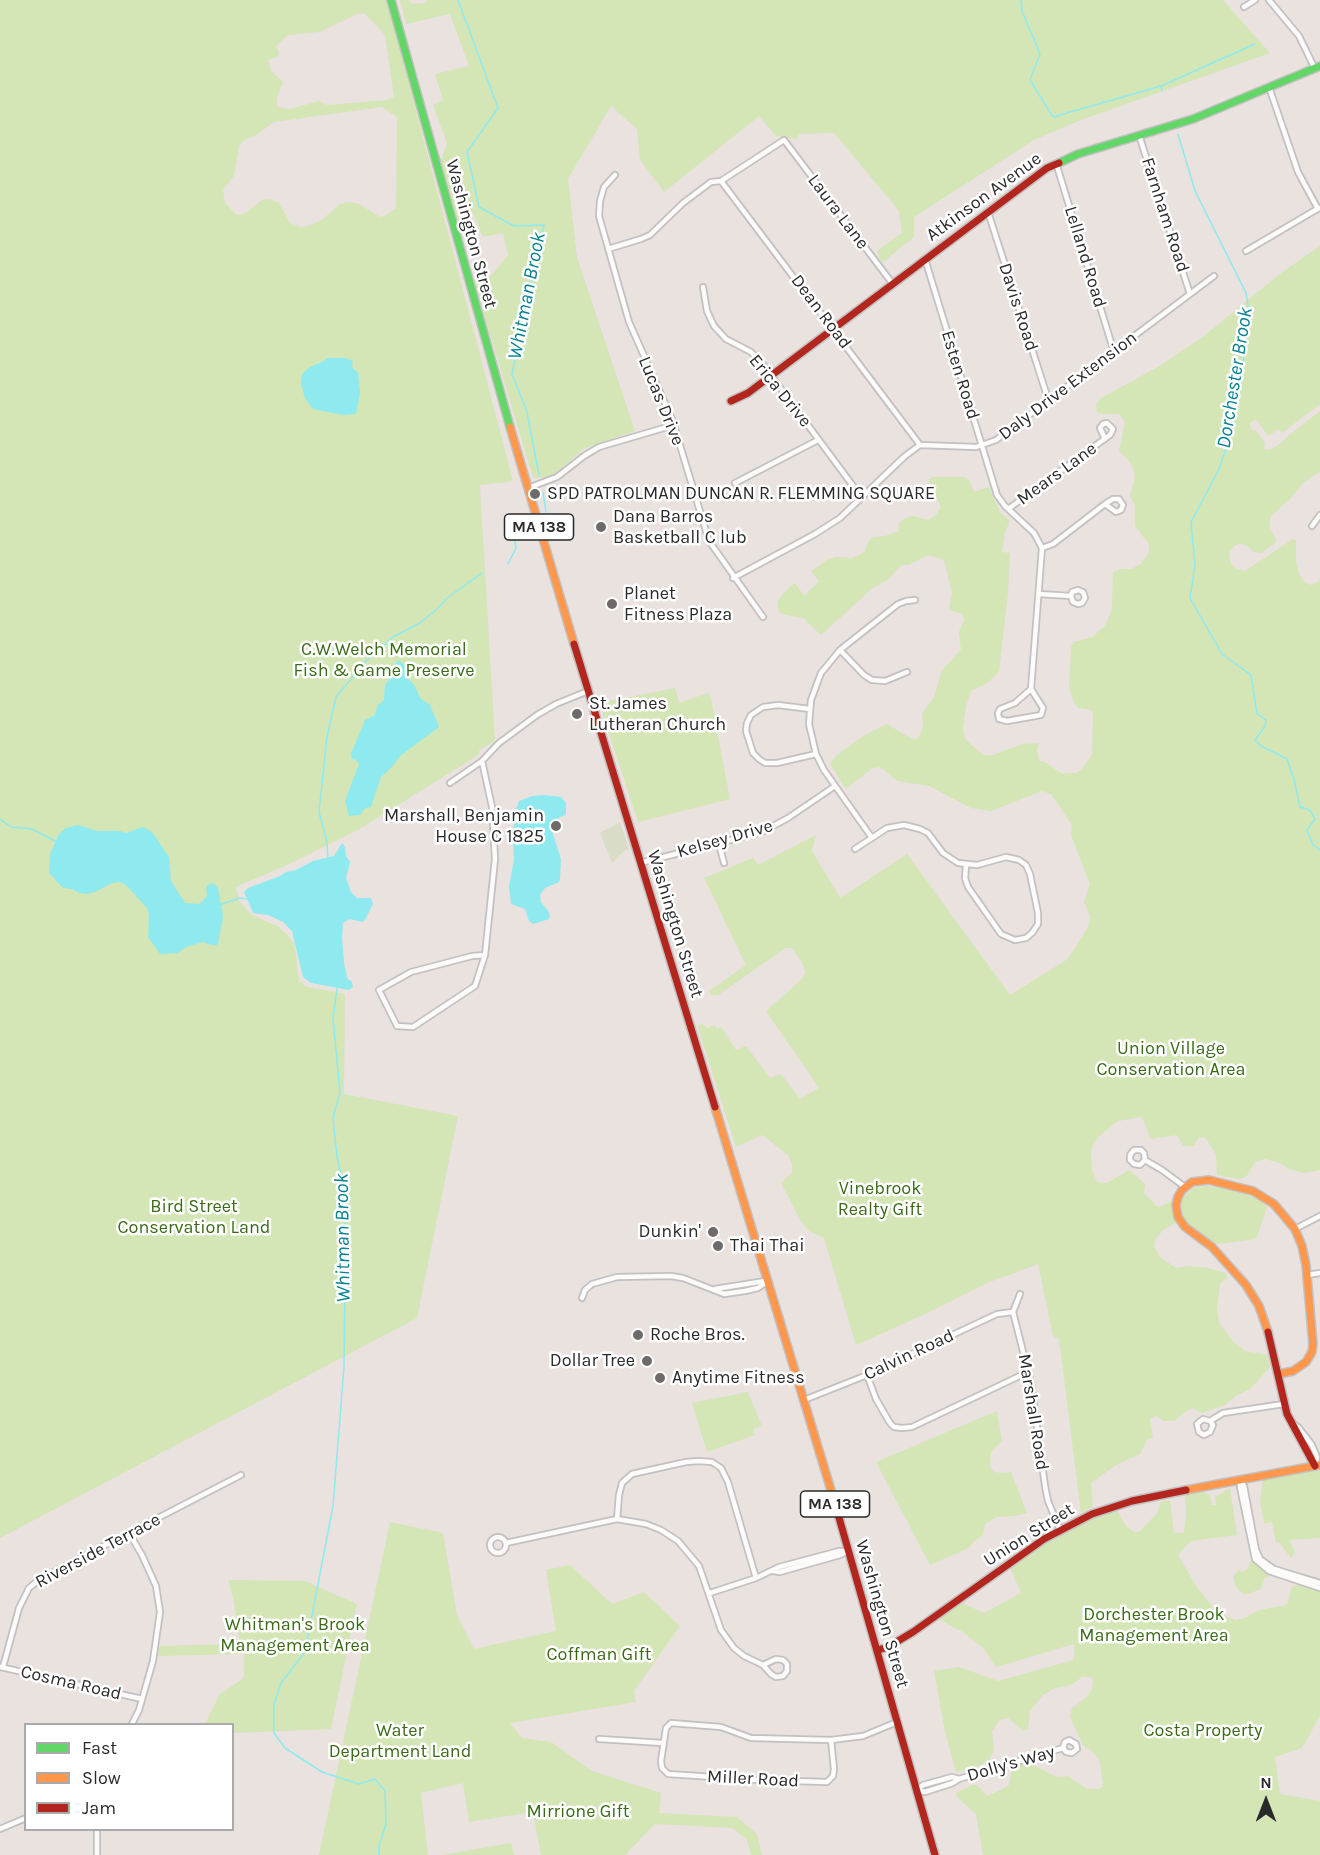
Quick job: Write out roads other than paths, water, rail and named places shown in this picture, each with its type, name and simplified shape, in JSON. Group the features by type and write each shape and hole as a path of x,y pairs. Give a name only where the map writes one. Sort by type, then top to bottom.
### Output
{"main road":[{"name":"Washington Street","path":"391,0 475,306 528,488 804,1400 878,1650 935,1855"},
{"name":"Atkinson Avenue","path":"731,400 743,396 771,376 1029,180 1056,163 1193,119 1317,67"},
{"path":"1279,1374 1300,1367 1312,1352 1307,1275 1302,1246 1295,1229 1274,1204 1253,1191 1209,1180 1196,1180 1185,1186 1176,1201 1178,1217 1185,1227 1220,1254 1246,1285 1267,1325 1284,1404 1291,1423 1318,1465"},
{"name":"Union Street","path":"878,1650 888,1647 913,1632 1006,1564 1060,1530 1092,1514 1120,1504 1318,1465"}],"street":[{"path":"1244,7 1255,0"},
{"path":"1269,0 1299,36 1317,67"},
{"path":"1246,251 1319,208 1298,172 1269,87"},
{"name":"Farnham Road","path":"1139,135 1190,294"},
{"name":"Laura Lane","path":"721,181 784,140 892,283"},
{"name":"Lelland Road","path":"1056,163 1114,352"},
{"name":"Lucas Drive","path":"615,175 604,187 599,216 629,322 674,425 706,535 712,548 763,617"},
{"path":"608,249 650,235 714,180 721,181"},
{"name":"Dean Road","path":"721,181 920,445"},
{"name":"Davis Road","path":"988,212 1049,402"},
{"name":"Esten Road","path":"925,260 998,495 1008,509 1034,533 1041,548"},
{"name":"Daly Drive Extension","path":"920,445 982,446 996,440 1214,276"},
{"name":"Erica Drive","path":"703,287 707,312 714,326 726,339 756,356 862,498"},
{"path":"528,488 557,477 599,447 674,425"},
{"name":"Mears Lane","path":"1008,509 1105,439"},
{"path":"735,483 818,440"},
{"path":"733,578 840,518 905,456 920,445"},
{"path":"1031,689 1015,703 1000,709 999,718 1005,721 1041,716 1043,708 1031,689 1041,548 1053,544 1106,504"},
{"path":"1312,526 1320,515"},
{"path":"1039,594 1071,597"},
{"path":"872,838 835,786 816,754 810,732 810,709 817,682 826,666 840,650 898,604 915,600"},
{"path":"840,650 864,675 872,680 885,681 906,672"},
{"path":"450,783 482,761 499,743 537,715 556,704 588,691"},
{"path":"810,709 778,705 763,708 751,715 746,731 753,753 765,763 777,763 816,754"},
{"path":"482,761 492,807 495,858 485,955 475,986 413,1028 398,1026 379,990 411,972 472,956 485,955"},
{"name":"Kelsey Drive","path":"640,862 719,844 771,828 835,786"},
{"path":"855,849 887,828 895,825 912,826 928,833 947,857 966,865 977,866 1011,857 1019,860 1030,874 1038,916 1038,924 1032,933 1026,938 1015,940 1001,934 968,887 965,879 966,865"},
{"path":"719,844 724,863"},
{"path":"1145,1160 1185,1186"},
{"path":"1295,1229 1320,1216"},
{"path":"1307,1275 1320,1273"},
{"path":"582,1298 587,1288 596,1283 609,1278 628,1276 671,1276 715,1289 724,1294 758,1287 768,1281"},
{"path":"1013,1312 1020,1294"},
{"name":"Calvin Road","path":"804,1400 867,1375 997,1314 1013,1312"},
{"name":"Marshall Road","path":"1013,1312 1028,1372 1045,1486 1060,1530"},
{"path":"867,1375 876,1400 890,1422 894,1427 903,1428 912,1427 1028,1372"},
{"path":"1210,1421 1226,1413 1284,1404"},
{"path":"617,1519 622,1483 632,1474 687,1462 712,1462 721,1468 728,1482 756,1578"},
{"name":"Riverside Terrace","path":"2,1667 19,1608 29,1588 40,1579 241,1475"},
{"path":"1240,1479 1244,1486 1256,1556 1262,1568 1319,1585"},
{"path":"506,1543 617,1519 654,1527 678,1541 699,1566 725,1638 744,1656 763,1665 776,1677 783,1676 787,1671 787,1664 783,1660 776,1659 763,1665"},
{"path":"129,1533 156,1586 159,1605 159,1626 153,1661 133,1723"},
{"path":"710,1593 773,1571 780,1572 848,1551"},
{"name":"Cosma Road","path":"2,1667 142,1699"},
{"path":"831,1740 863,1736 897,1722"},
{"name":"Miller Road","path":"671,1723 721,1727 751,1738 831,1740 833,1776 827,1782 669,1774 662,1768 666,1728 671,1723"},
{"path":"599,1739 663,1743"},
{"name":"Dolly's Way","path":"917,1790 924,1785 952,1777 959,1779 1063,1748"},
{"path":"0,1829 24,1819"},
{"path":"97,1855 98,1831"}],"water":[{"path":"326,358 346,358 353,361 352,367 358,373 360,392 356,414 344,415 317,410 312,408 305,398 301,384 302,374"},
{"path":"399,660 406,667 408,679 415,686 420,698 430,705 439,727 400,756 381,777 371,807 364,809 360,815 349,816 345,801 359,764 352,759 351,754 365,720 375,715 378,705 384,700 385,685 395,672 395,664"},
{"path":"532,796 561,797 566,803 566,815 556,820 552,831 561,859 560,879 559,882 545,888 540,895 541,902 550,916 549,919 533,924 529,921 525,909 511,904 509,886 514,860 513,835 515,812 519,801"},
{"path":"78,825 97,831 126,833 143,827 152,832 169,857 171,881 185,903 200,904 207,896 206,886 213,883 218,888 223,916 218,944 215,946 203,942 186,947 178,953 160,954 148,937 147,908 126,885 120,882 112,883 87,894 63,888 49,873 50,854 59,834 66,828"},
{"path":"342,843 350,862 346,878 351,892 357,898 371,898 373,904 362,922 350,919 343,923 344,963 347,978 352,982 353,987 349,990 311,983 303,977 292,931 283,922 268,915 253,913 244,892 248,888 313,861 334,856"}],"waterway":[{"name":"Whitman Brook","path":"458,0 498,108 467,152 479,207 514,226 544,225 512,374 527,412 539,475"},
{"name":"Dorchester Brook","path":"1021,0 1022,11 1040,54 1030,80 1053,117 1161,86 1162,90"},
{"path":"1161,86 1255,44"},
{"name":"Dorchester Brook","path":"1178,134 1195,191 1246,293 1249,310 1243,366 1227,446 1218,471 1191,522 1195,566 1190,598 1222,654 1251,675 1257,714 1266,720 1265,726 1255,740 1261,746 1287,759 1300,807 1310,810 1315,819 1307,830 1313,845 1320,850"},
{"name":"Whitman Brook","path":"543,492 546,512"},
{"name":"Whitman Brook","path":"508,564 516,548 513,529 527,520"},
{"name":"Whitman Brook","path":"328,860 327,842 319,812 327,737 336,697 366,661 393,637 420,623 447,598 482,573"},
{"path":"0,819 11,827 32,829 57,842"},
{"path":"219,905 240,898 249,899"},
{"name":"Whitman Brook","path":"337,989 333,1018 340,1093 333,1117 337,1157 346,1194 344,1367 333,1506 305,1652 281,1683 274,1705 274,1733 285,1748 322,1772 359,1784 375,1779 385,1791 386,1824 379,1846 379,1855"}],"place":[{"name":"SPD PATROLMAN DUNCAN R. FLEMMING SQUARE","path":"535,494"},
{"name":"Dana Barros Basketball C lub","path":"601,527"},
{"name":"Planet Fitness Plaza","path":"612,604"},
{"name":"St. James Lutheran Church","path":"577,714"},
{"name":"Marshall, Benjamin House C 1825","path":"556,826"},
{"name":"Dunkin'","path":"713,1232"},
{"name":"Thai Thai","path":"718,1246"},
{"name":"Roche Bros.","path":"638,1335"},
{"name":"Dollar Tree","path":"647,1361"},
{"name":"Anytime Fitness","path":"660,1378"}],"park label":[{"name":"C.W.Welch Memorial Fish & Game Preserve","path":"384,660"},
{"name":"Union Village Conservation Area","path":"1171,1059"},
{"name":"Vinebrook Realty Gift","path":"880,1199"},
{"name":"Bird Street Conservation Land","path":"194,1217"},
{"name":"Dorchester Brook Management Area","path":"1154,1625"},
{"name":"Whitman's Brook Management Area","path":"295,1635"},
{"name":"Coffman Gift","path":"599,1655"},
{"name":"Costa Property","path":"1203,1731"},
{"name":"Water Department Land","path":"400,1741"},
{"name":"Mirrione Gift","path":"578,1812"}]}
